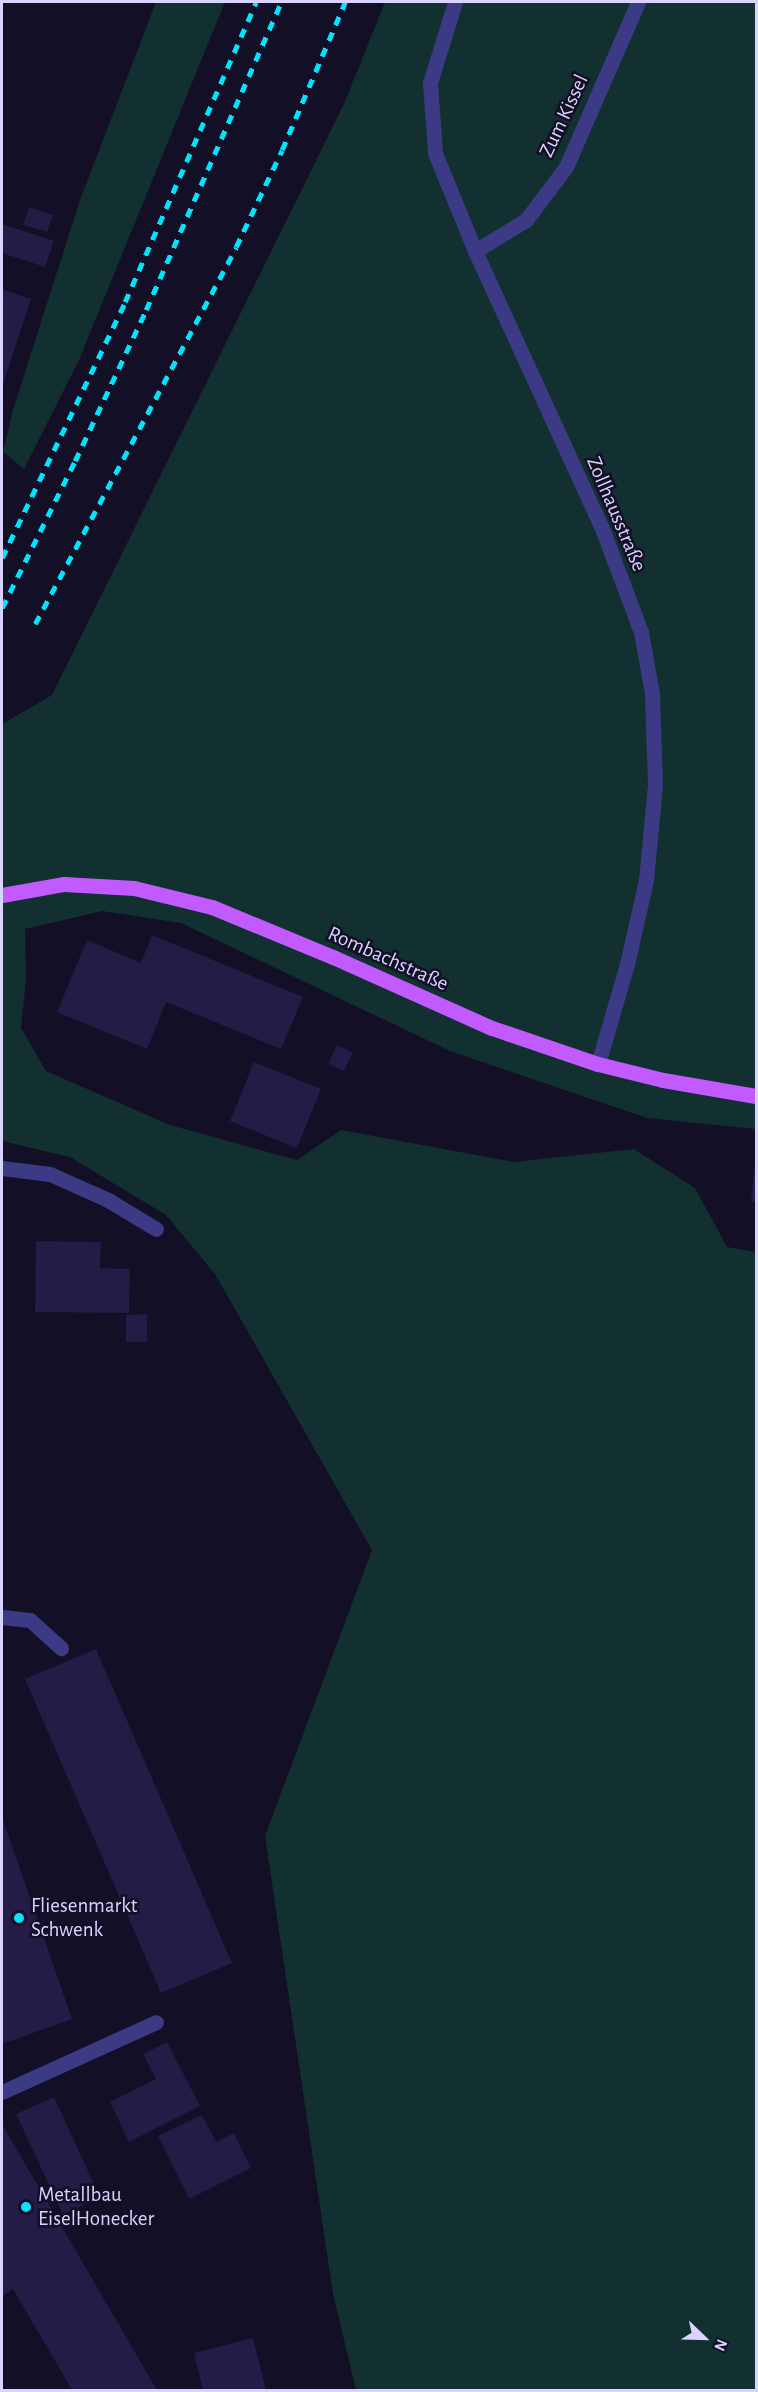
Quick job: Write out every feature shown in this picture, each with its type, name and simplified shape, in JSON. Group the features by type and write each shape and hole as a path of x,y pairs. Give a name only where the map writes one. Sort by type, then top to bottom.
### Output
{"main road":[{"name":"Rombachstraße","path":"2,895 64,884 134,888 213,907 492,1028 598,1064 663,1080 756,1096"}],"street":[{"name":"Zollhausstraße","path":"455,2 430,83 435,153 475,251 603,531 641,632 652,694 655,785 646,880 627,964 598,1064"},
{"name":"Zum Kissel","path":"475,251 526,220 566,167 638,2"},
{"path":"2,1168 50,1174 108,1200 156,1229"},
{"path":"2,1617 30,1620 61,1648"},
{"path":"2,2092 156,2022"}],"green space":[{"path":"156,2 225,2 79,360 24,469 3,452 13,410 80,200"},
{"path":"385,2 756,2 756,1129 647,1118 450,1051 181,923 102,911 25,929 26,979 21,1028 46,1071 170,1125 297,1160 341,1130 514,1162 634,1149 695,1188 727,1247 756,1252 756,2390 356,2390 333,2294 265,1836 372,1550 215,1274 166,1215 70,1157 2,1141 2,724 52,695 344,104"}],"building":[{"path":"29,207 53,215 47,232 23,225"},
{"path":"2,224 54,241 45,267 2,253"},
{"path":"2,289 31,299 2,387"},
{"path":"152,935 303,997 281,1049 166,1002 147,1049 57,1012 87,940 141,963"},
{"path":"337,1045 353,1052 344,1071 328,1064"},
{"path":"254,1062 321,1089 297,1148 230,1121"},
{"path":"755,1162 756,1202 751,1202"},
{"path":"36,1241 101,1242 100,1268 130,1269 129,1313 35,1312"},
{"path":"147,1314 147,1342 126,1342 126,1315"},
{"path":"96,1649 232,1963 161,1993 25,1679"},
{"name":"Fliesenmarkt Schwenk","path":"2,1817 72,2019 2,2044"},
{"path":"167,2042 200,2106 129,2142 110,2102 156,2079 143,2054"},
{"path":"54,2097 100,2197 63,2215 16,2114"},
{"path":"202,2115 216,2142 234,2133 251,2168 189,2199 158,2136"},
{"name":"Metallbau EiselHonecker","path":"2,2124 157,2390 72,2390 13,2289 2,2296"},
{"path":"253,2338 266,2390 203,2390 194,2353"}],"railway":[{"path":"2,558 125,302 256,2"},
{"path":"2,608 146,310 281,2"},
{"path":"35,624 236,247 282,150 345,2"}],"place":[{"name":"Fliesenmarkt Schwenk","path":"19,1918"},
{"name":"Metallbau EiselHonecker","path":"26,2207"}]}
